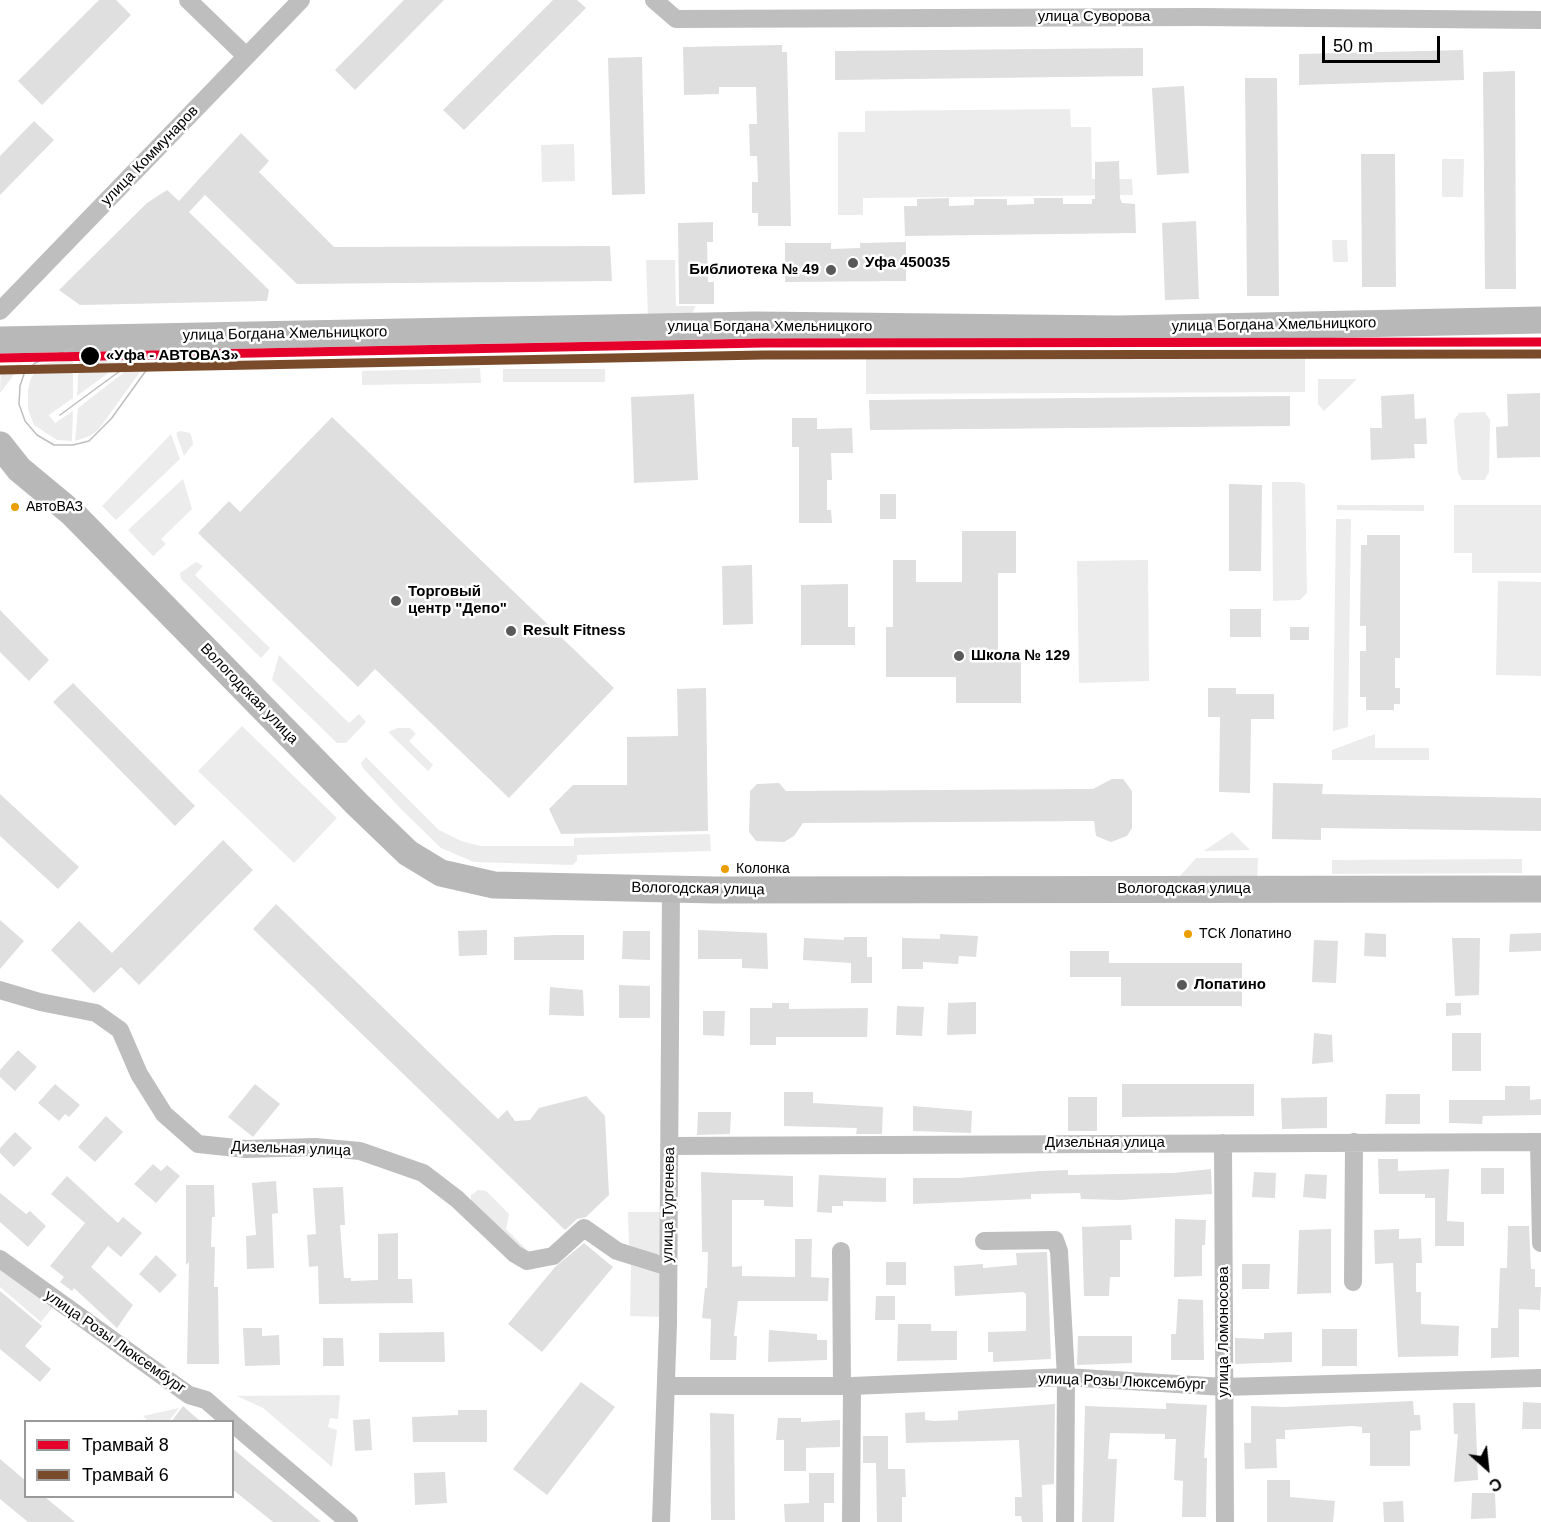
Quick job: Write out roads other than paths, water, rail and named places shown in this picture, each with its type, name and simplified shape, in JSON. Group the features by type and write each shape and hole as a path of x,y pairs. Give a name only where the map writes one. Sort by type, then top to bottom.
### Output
{"main road":[{"name":"улица Богдана Хмельницкого","path":"0,340 756,325 1119,329 1541,320"},
{"name":"Вологодская улица","path":"0,445 10,466 72,513 304,752 408,853 441,873 494,885 671,888 1541,889"}],"street":[{"path":"188,0 246,56"},
{"name":"улица Коммунаров","path":"0,311 301,0"},
{"name":"улица Суворова","path":"654,0 676,19 1198,17 1541,21"},
{"name":"улица Тургенева","path":"661,1522 667,1386 671,888"},
{"name":"Дизельная улица","path":"0,990 40,1002 96,1013 120,1030 139,1074 164,1114 198,1144 246,1149 315,1148 360,1151 423,1173 457,1199 515,1254 527,1261 553,1256 584,1228 616,1251 668,1267"},
{"path":"1353,1282 1354,1142"},
{"path":"1540,1142 1541,1243"},
{"name":"Дизельная улица","path":"669,1146 1540,1142"},
{"name":"улица Ломоносова","path":"1223,1143 1225,1522"},
{"path":"984,1240 1055,1240 1059,1251 1066,1377 1065,1522"},
{"path":"842,1251 851,1522"},
{"name":"улица Розы Люксембург","path":"0,1259 189,1395 206,1400 230,1420"},
{"name":"улица Розы Люксембург","path":"667,1386 847,1386 1066,1377 1224,1387 1541,1378"},
{"name":"улица Розы Люксембург","path":"234,1424 349,1522"}],"tram line":[{"name":"8","path":"0,358 763,343 1541,342"},
{"path":"60,415 143,354 162,347"},
{"path":"73,348 35,363 24,374 20,386 19,404 25,421 37,435 54,445 73,445 89,441 111,419 145,372 158,361 173,354"},
{"name":"6","path":"0,370 763,355 1541,354"}],"place":[{"name":"Уфа 450035","path":"853,263"},
{"name":"Библиотека № 49","path":"831,270"},
{"name":"«Уфа - АВТОВАЗ»","path":"90,356"},
{"name":"АвтоВАЗ","path":"15,507"},
{"name":"Торговый центр \"Депо\"","path":"396,601"},
{"name":"Result Fitness","path":"511,631"},
{"name":"Школа № 129","path":"959,656"},
{"name":"Колонка","path":"725,869"},
{"name":"ТСК Лопатино","path":"1188,934"},
{"name":"Лопатино","path":"1182,985"}]}
